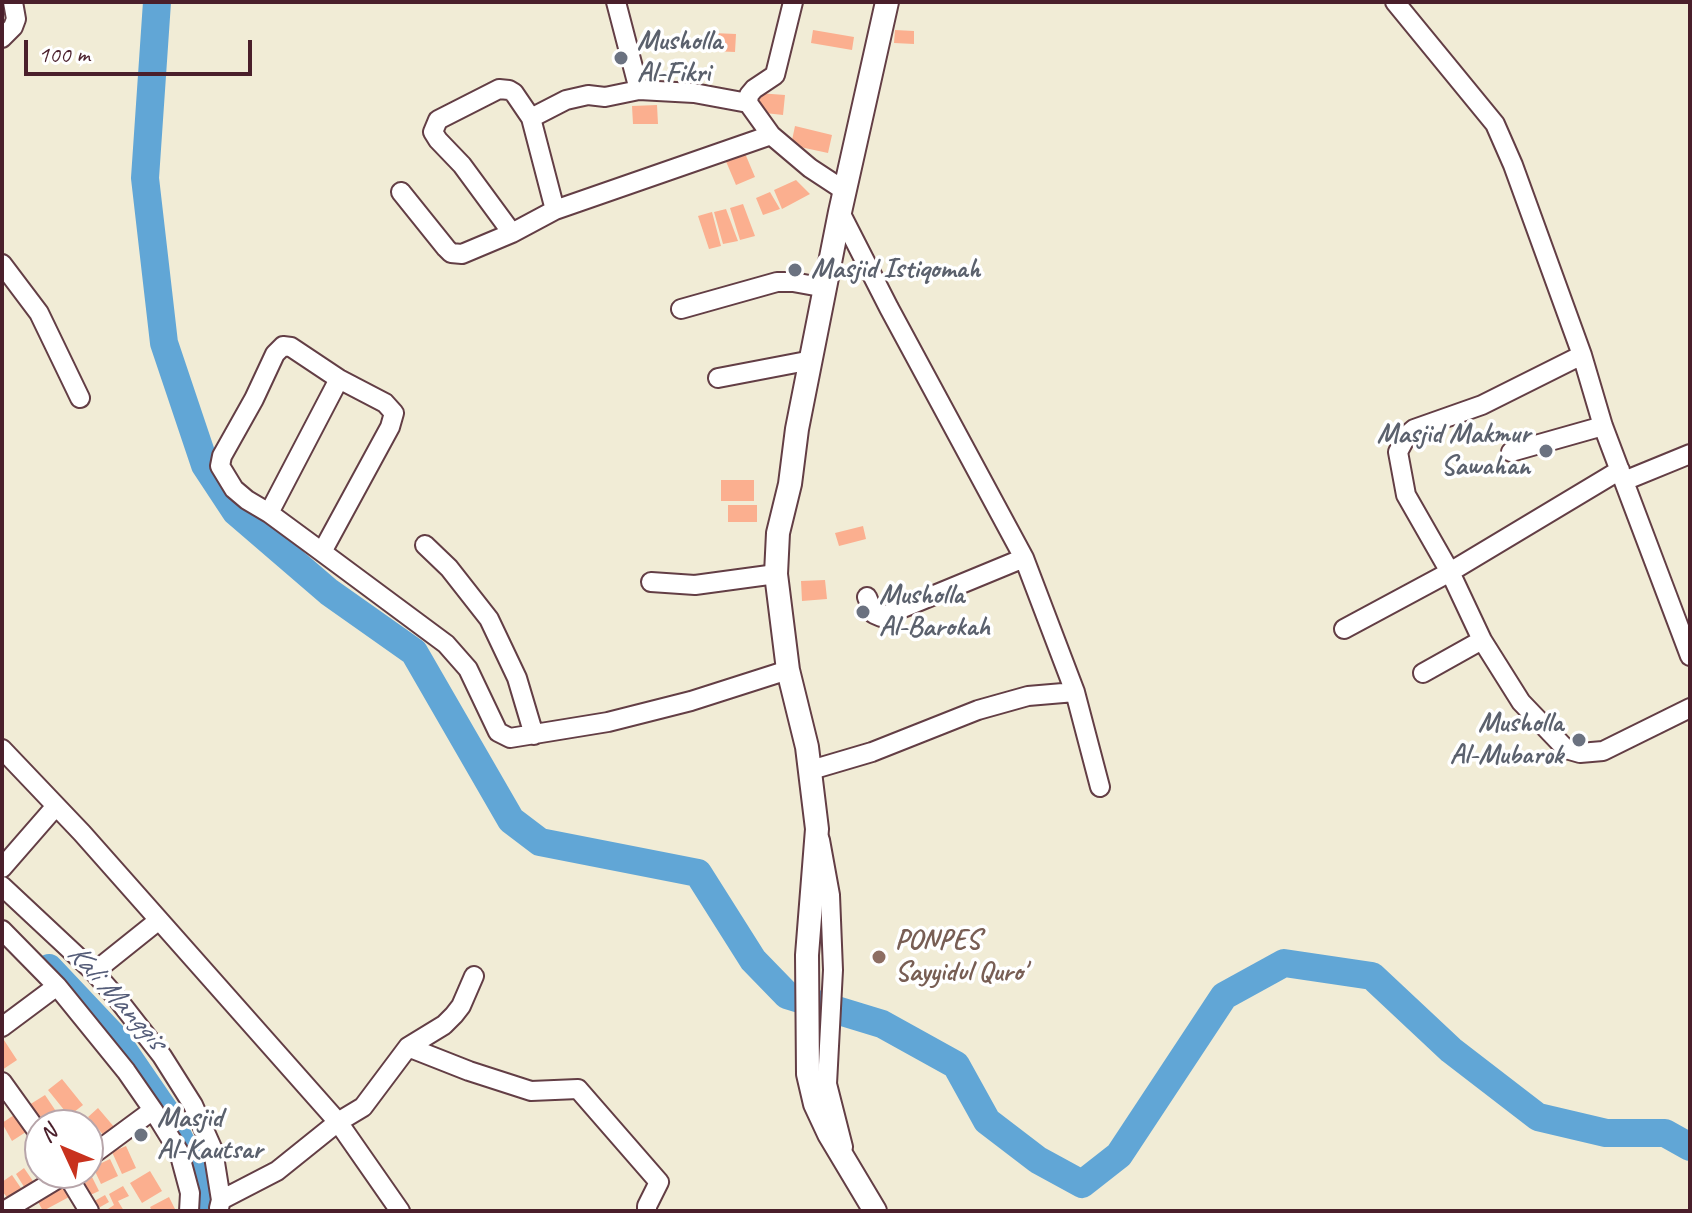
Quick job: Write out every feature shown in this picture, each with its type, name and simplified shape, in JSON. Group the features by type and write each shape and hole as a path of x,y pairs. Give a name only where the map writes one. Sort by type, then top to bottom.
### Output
{"street":[{"path":"2,38 16,19 13,2"},
{"path":"793,2 775,75 754,89 748,103 771,135 818,174 843,201 1024,558 1075,692 1100,787"},
{"path":"875,1211 815,1104 808,1074 818,1050 833,970 830,895 817,829 811,770 788,670 776,574 778,533 843,201 887,2"},
{"path":"1395,2 1495,124 1513,165 1582,355 1603,426 1690,656"},
{"path":"618,3 639,90"},
{"path":"512,233 462,165 438,140 433,132 438,120 499,89 514,93 531,118 555,210"},
{"path":"531,118 566,100 639,90 694,93 748,103"},
{"path":"401,192 451,253 470,253 555,210 771,135"},
{"path":"2,264 39,313 80,398"},
{"path":"681,309 777,282 826,288"},
{"path":"322,552 390,427 394,413 385,403 339,379 291,347 279,348 222,456 220,466 234,489 247,500 446,644 468,669 498,732 510,738 608,722 691,701 788,670"},
{"path":"1582,355 1482,405 1414,429 1401,443 1398,452 1406,495 1450,572 1482,640 1521,702 1566,749 1580,753 1603,751 1690,708"},
{"path":"718,378 812,360"},
{"path":"269,513 339,379"},
{"path":"1511,452 1603,426"},
{"path":"1344,629 1622,475 1690,454"},
{"path":"425,545 449,568 489,619 517,678 534,735"},
{"path":"867,597 874,614 881,617 1024,558"},
{"path":"651,582 695,585 776,574"},
{"path":"1423,673 1482,640"},
{"path":"811,770 872,752 978,710 1028,696 1075,692"},
{"path":"2,749 338,1122 400,1211"},
{"path":"2,868 56,806"},
{"path":"817,829 807,955 818,1050"},
{"path":"2,886 94,972 162,1056 193,1105 213,1150 220,1206 277,1171 338,1122 363,1107 408,1047 444,1025 454,1015 474,976"},
{"path":"94,972 159,920"},
{"path":"2,932 57,986 126,1071 153,1110 179,1152 190,1193 189,1211"},
{"path":"2,1027 57,986"},
{"path":"408,1047 531,1091 578,1089 659,1182 647,1211"},
{"path":"2,1082 24,1113"},
{"path":"104,1146 153,1110"},
{"path":"4,1211 40,1189"},
{"path":"76,1189 89,1211"}],"building":[{"path":"813,30 854,37 852,50 811,43"},
{"path":"895,30 914,31 914,44 894,43"},
{"path":"713,33 736,34 735,52 712,51"},
{"path":"758,93 785,95 783,115 756,112"},
{"path":"657,105 658,124 633,124 632,106"},
{"path":"795,126 832,135 828,153 791,145"},
{"path":"744,151 755,177 736,185 725,159"},
{"path":"796,180 810,194 782,209 774,190"},
{"path":"770,192 780,209 763,215 756,198"},
{"path":"743,204 755,236 740,240 730,208"},
{"path":"726,209 738,241 723,244 714,212"},
{"path":"712,212 721,246 709,249 698,216"},
{"path":"721,480 754,480 754,501 721,501"},
{"path":"728,505 757,505 757,522 728,522"},
{"path":"863,526 866,539 839,546 835,533"},
{"path":"825,580 827,599 802,601 801,581"},
{"path":"2,1037 17,1060 2,1070"},
{"path":"62,1079 83,1105 78,1109 63,1109 48,1090"},
{"path":"45,1095 54,1109 32,1109 29,1105"},
{"path":"17,1113 24,1123 24,1133 12,1141 2,1123"},
{"path":"104,1115 115,1128 104,1136"},
{"path":"126,1146 136,1168 122,1174 112,1152"},
{"path":"110,1159 118,1176 104,1183 104,1162"},
{"path":"24,1168 24,1187 16,1174"},
{"path":"150,1171 162,1191 142,1203 130,1183"},
{"path":"12,1175 23,1191 10,1201 2,1191 2,1182"},
{"path":"123,1186 129,1196 118,1201 124,1211 105,1211 114,1205 109,1194"},
{"path":"58,1189 65,1189 69,1197 43,1211 37,1200"},
{"path":"82,1189 98,1189 99,1191 86,1197"},
{"path":"105,1195 109,1202 95,1210 91,1203"},
{"path":"169,1197 175,1209 152,1211 150,1207"}],"waterway":[{"path":"157,2 145,178 164,343 205,465 236,512 329,592 414,652 511,820 540,842 698,873 753,960 787,995 882,1024 956,1065 987,1121 1038,1160 1082,1184 1119,1155 1224,996 1284,963 1372,976 1451,1050 1538,1117 1606,1133 1665,1133 1690,1147"},
{"name":"Kali Manggis","path":"49,968 115,1038 167,1114 192,1164 204,1211"}],"place":[{"name":"Musholla Al-Fikri","path":"621,58"},
{"name":"Masjid Istiqomah","path":"795,270"},
{"name":"Masjid Makmur Sawahan","path":"1546,451"},
{"name":"Musholla Al-Barokah","path":"863,612"},
{"name":"Musholla Al-Mubarok","path":"1579,740"},
{"name":"PONPES Sayyidul Quro'","path":"879,957"},
{"name":"Masjid Al-Kautsar","path":"141,1135"}]}
